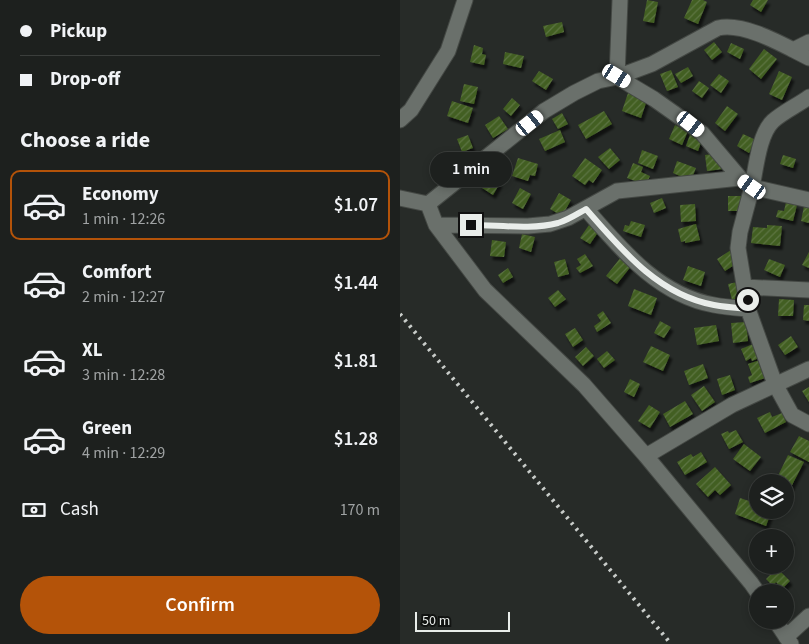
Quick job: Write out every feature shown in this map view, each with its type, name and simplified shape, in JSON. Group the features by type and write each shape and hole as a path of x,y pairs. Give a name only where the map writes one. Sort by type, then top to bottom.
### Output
{"street":[{"path":"400,120 411,110 448,51 465,0"},
{"path":"617,76 620,0"},
{"path":"428,204 544,111 590,85 652,64 718,28 728,26 746,30 809,58"},
{"path":"793,50 809,42"},
{"path":"617,76 667,107 702,132 746,182"},
{"path":"809,97 772,121 766,131 746,182 740,232 739,260 748,309 775,384 792,414 809,424"},
{"path":"436,225 528,226 550,224 559,222 586,209 617,191 746,182 809,200"},
{"path":"400,198 428,204"},
{"path":"428,204 436,225 485,290 584,385 646,456 752,584"},
{"path":"586,209 633,260 647,273 669,288 690,298 713,305 748,309"},
{"path":"745,287 809,290"},
{"path":"646,456 732,405 809,369"},
{"path":"781,629 788,641 809,616"}],"building":[{"path":"647,0 658,2 654,23 643,21"},
{"path":"692,0 707,2 698,24 684,18"},
{"path":"753,0 768,0 761,12 750,5"},
{"path":"562,22 564,32 546,37 543,26"},
{"path":"714,42 722,52 712,60 704,50"},
{"path":"731,43 744,49 740,59 727,52"},
{"path":"474,45 483,48 482,54 486,55 484,65 470,62"},
{"path":"764,49 777,59 761,79 749,69"},
{"path":"505,52 524,56 521,68 503,64"},
{"path":"688,67 693,76 681,83 675,74"},
{"path":"671,70 678,87 667,91 660,74"},
{"path":"539,71 553,79 546,90 532,81"},
{"path":"779,71 792,77 782,100 769,94"},
{"path":"719,74 729,81 721,93 710,85"},
{"path":"699,81 709,88 702,98 692,91"},
{"path":"464,84 478,87 474,104 460,101"},
{"path":"629,90 648,97 641,118 622,111"},
{"path":"512,98 520,105 511,116 503,109"},
{"path":"452,101 473,108 468,123 447,116"},
{"path":"727,106 738,114 725,131 715,123"},
{"path":"604,111 612,124 586,139 578,125"},
{"path":"562,113 568,124 558,129 552,119"},
{"path":"499,116 508,129 493,138 485,125"},
{"path":"675,125 688,131 682,145 669,139"},
{"path":"560,130 565,142 545,151 539,139"},
{"path":"691,132 703,137 698,151 686,146"},
{"path":"743,134 756,140 749,153 737,146"},
{"path":"468,135 473,148 462,152 457,139"},
{"path":"610,148 620,160 609,169 598,157"},
{"path":"642,150 658,156 653,169 638,163"},
{"path":"720,153 723,169 707,171 705,155"},
{"path":"783,155 796,159 793,168 780,164"},
{"path":"518,158 538,164 535,176 530,175 528,181 512,176"},
{"path":"585,158 602,170 593,183 589,180 585,185 572,176"},
{"path":"677,161 696,168 689,185 682,177 673,173"},
{"path":"633,163 643,167 641,172 650,176 646,185 627,178"},
{"path":"487,175 500,183 493,195 479,186"},
{"path":"520,188 531,194 523,209 512,203"},
{"path":"559,193 571,200 562,216 550,209"},
{"path":"728,196 743,196 743,211 728,211"},
{"path":"662,198 666,208 654,213 650,203"},
{"path":"786,202 797,205 793,221 776,217 778,210 784,211"},
{"path":"695,204 696,221 681,222 680,205"},
{"path":"804,206 809,207 809,223 801,221"},
{"path":"631,221 645,225 641,237 623,231 625,225 629,226"},
{"path":"696,224 700,240 681,242 678,229"},
{"path":"589,225 599,231 590,244 580,238"},
{"path":"767,225 782,226 780,246 751,243 753,227 767,228"},
{"path":"522,234 535,237 531,252 519,248"},
{"path":"492,240 506,242 504,257 490,256"},
{"path":"731,250 739,262 725,271 717,259"},
{"path":"809,252 809,268 802,265"},
{"path":"585,254 593,266 580,273 576,268 581,265 577,259"},
{"path":"621,257 632,265 617,284 606,276"},
{"path":"565,259 569,274 558,277 554,262"},
{"path":"769,259 785,265 780,277 764,270"},
{"path":"688,266 705,272 701,286 683,280"},
{"path":"508,268 513,277 503,283 498,275"},
{"path":"742,281 745,297 732,300 728,284"},
{"path":"634,289 657,298 651,315 628,306"},
{"path":"558,290 566,299 555,307 548,298"},
{"path":"779,299 794,300 793,316 778,316"},
{"path":"804,305 809,305 809,321 803,320"},
{"path":"603,311 611,323 597,332 594,326 601,321 597,315"},
{"path":"660,321 671,327 664,338 654,333"},
{"path":"746,322 748,341 733,343 731,323"},
{"path":"716,325 719,341 697,345 694,328"},
{"path":"575,328 583,340 573,347 565,334"},
{"path":"791,336 798,347 785,355 778,345"},
{"path":"761,341 766,355 752,361 751,358 746,361 741,349"},
{"path":"651,346 670,355 663,371 643,362"},
{"path":"586,347 594,356 583,366 575,357"},
{"path":"607,351 615,360 604,368 597,359"},
{"path":"766,358 771,376 750,383 748,377 752,375 748,364"},
{"path":"703,364 708,378 689,385 684,371"},
{"path":"730,375 735,390 722,395 717,379"},
{"path":"630,379 640,384 634,397 624,392"},
{"path":"704,386 715,402 702,411 691,395"},
{"path":"809,387 809,402 802,391"},
{"path":"685,401 693,414 670,427 663,414"},
{"path":"649,405 660,412 650,428 638,421"},
{"path":"770,412 772,417 782,413 786,422 765,433 757,418"},
{"path":"736,430 743,442 729,449 721,434"},
{"path":"799,436 809,441 809,462 790,452"},
{"path":"744,444 761,457 750,471 733,459"},
{"path":"701,452 707,462 685,475 677,462 691,454 693,457"},
{"path":"788,455 804,462 794,481 794,474 779,474"},
{"path":"715,467 731,485 720,495 715,490 708,497 696,484"},
{"path":"740,498 749,501 749,519 769,519 766,526 735,514"},
{"path":"771,574 783,574 790,581 787,584 778,584 776,582 771,584 766,579"}],"railway":[{"path":"400,314 671,644"}],"route":[{"path":"471,225 528,226 550,224 559,222 586,209 633,260 647,273 669,288 690,298 713,305 748,309 748,300"}]}
